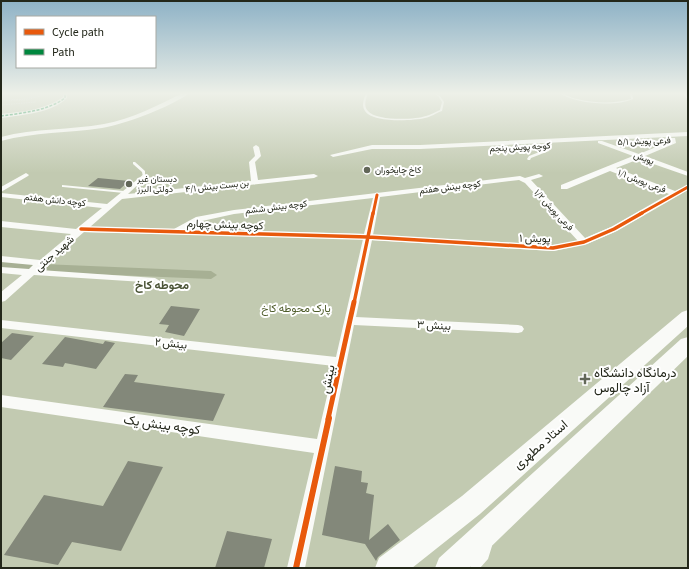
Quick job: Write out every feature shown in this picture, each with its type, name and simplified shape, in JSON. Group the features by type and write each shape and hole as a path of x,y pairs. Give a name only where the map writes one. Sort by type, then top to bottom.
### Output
{"main road":[{"name":"استاد مطهری","path":"389,568 471,505 688,316"},
{"path":"448,568 688,344"}],"street":[{"path":"1,139 15,134 72,130 119,123 127,120"},
{"path":"333,155 358,149 372,148 688,134"},
{"path":"564,187 674,142 673,139"},
{"name":"فرعی پویش ۵/۱","path":"600,142 688,139"},
{"name":"کوچه پویش پنجم","path":"439,152 600,142"},
{"name":"پویش","path":"600,142 688,174"},
{"path":"255,182 252,162 258,156 256,147"},
{"name":"فرعی پویش ۱/۱","path":"609,168 675,194"},
{"path":"1,190 26,175"},
{"name":"شهید جنتی","path":"1,298 144,176"},
{"name":"بن بست بینش ۴/۱","path":"122,195 314,176"},
{"name":"کوچه بینش هفتم","path":"377,193 520,178 524,180 539,176"},
{"name":"فرعی پویش ۱/۲","path":"524,180 528,181 584,242"},
{"name":"پویش ۱","path":"368,237 553,248 584,242 614,229 688,187"},
{"name":"کوچه بینش ششم","path":"177,231 199,219 234,212 377,193"},
{"name":"بینش","path":"296,568 377,193"},
{"name":"کوچه دانش هفتم","path":"1,195 108,206"},
{"name":"کوچه بینش چهارم","path":"1,224 79,231 177,231 368,237"},
{"path":"1,259 36,268 155,281"},
{"path":"1,270 36,268"},
{"name":"بینش ۳","path":"350,321 518,329"},
{"name":"بینش ۲","path":"1,324 341,362"},
{"name":"کوچه بینش یک","path":"1,401 322,447"}],"lane":[{"path":"529,159 530,157 548,150 550,145"},
{"path":"134,163 144,172 144,176"},
{"path":"63,186 122,195"},
{"path":"474,568 485,556 491,527"}],"green space":[{"name":"پارک محوطه کاخ","path":"1,120 688,120 688,568 1,568"}],"building":[{"path":"98,178 129,181 120,189 88,186"},
{"path":"171,306 200,309 184,336 165,332 169,325 159,324"},
{"path":"12,333 34,336 11,360 1,358 1,343"},
{"path":"65,337 103,344 105,341 115,343 96,369 65,363 63,367 42,364"},
{"path":"125,374 138,375 134,382 225,394 213,421 103,407"},
{"path":"128,461 163,467 121,551 72,542 58,565 4,555 44,495 103,506"},
{"path":"335,466 362,471 361,482 368,483 366,493 374,495 369,540 388,524 400,540 378,557 376,561 365,544 322,535"},
{"path":"227,531 272,539 264,568 215,568"}],"waterway":[{"path":"1,264 42,268 211,275"}],"cycle path":[{"path":"81,229 368,237 553,248 584,242 614,229 688,187"},
{"path":"296,568 377,195"}],"place":[{"name":"کاخ چایخوران","path":"367,170"},
{"name":"دبستان غیر دولتی البرز","path":"129,184"},
{"name":"درمانگاه دانشگاه آزاد چالوس","path":"585,379"}],"district":[{"name":"محوطه کاخ","path":"162,285"}]}
